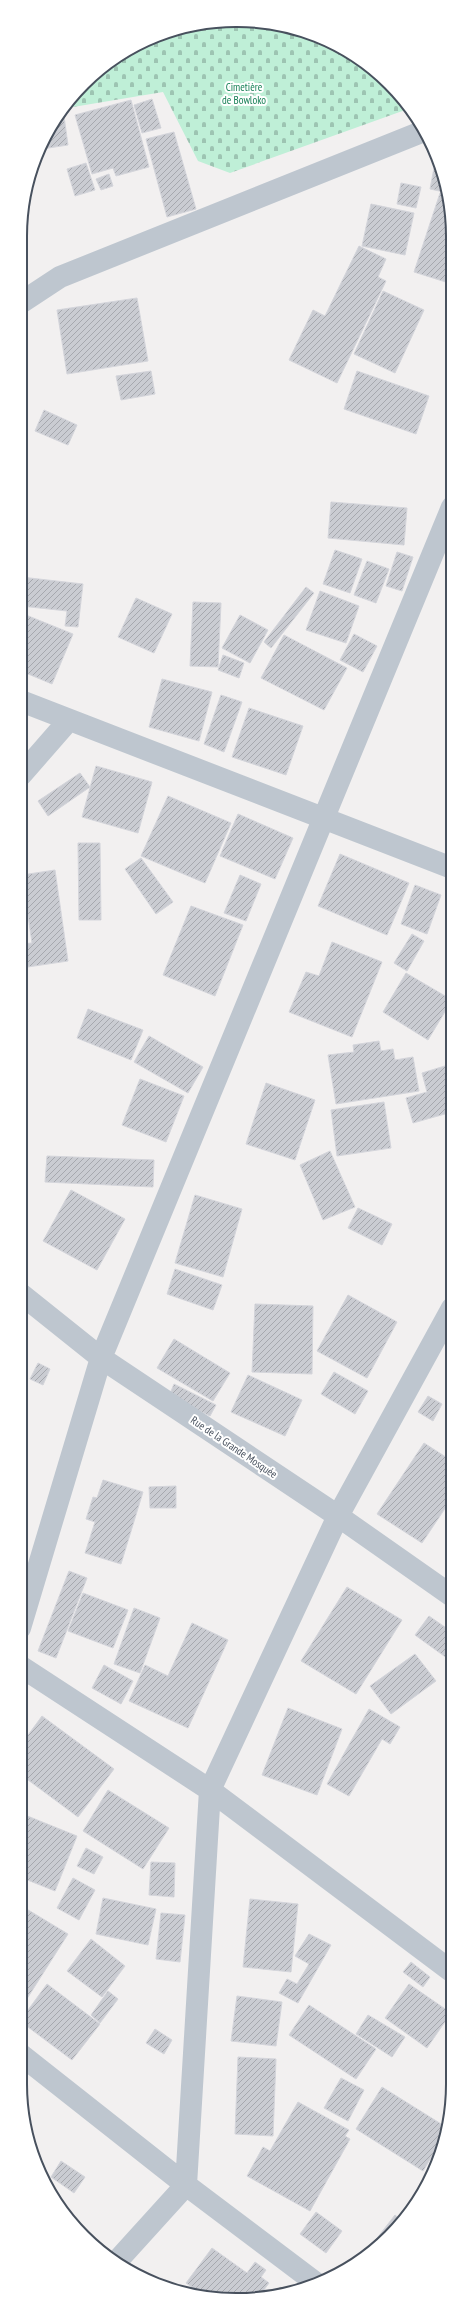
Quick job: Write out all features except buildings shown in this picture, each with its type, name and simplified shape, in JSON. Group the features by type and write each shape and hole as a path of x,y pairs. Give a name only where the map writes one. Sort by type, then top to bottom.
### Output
{"street":[{"path":"27,286 60,277 419,134"},
{"path":"27,299 60,277"},
{"path":"27,1605 101,1358 446,521"},
{"path":"27,703 446,866"},
{"path":"27,769 69,720"},
{"name":"Rue de la Grande Mosquée","path":"27,1299 101,1358 338,1516 446,1592"},
{"path":"120,2258 186,2185 210,1790 338,1516 446,1319"},
{"path":"27,1671 210,1790 446,1967"},
{"path":"27,2060 186,2185 311,2279"}],"green space":[{"name":"Cimetière de Bowloko","path":"223,27 250,27 277,31 304,38 341,55 353,62 375,79 385,88 404,110 230,173 198,161 163,92 71,107 88,88 109,70 132,55 156,43 196,31"}]}
